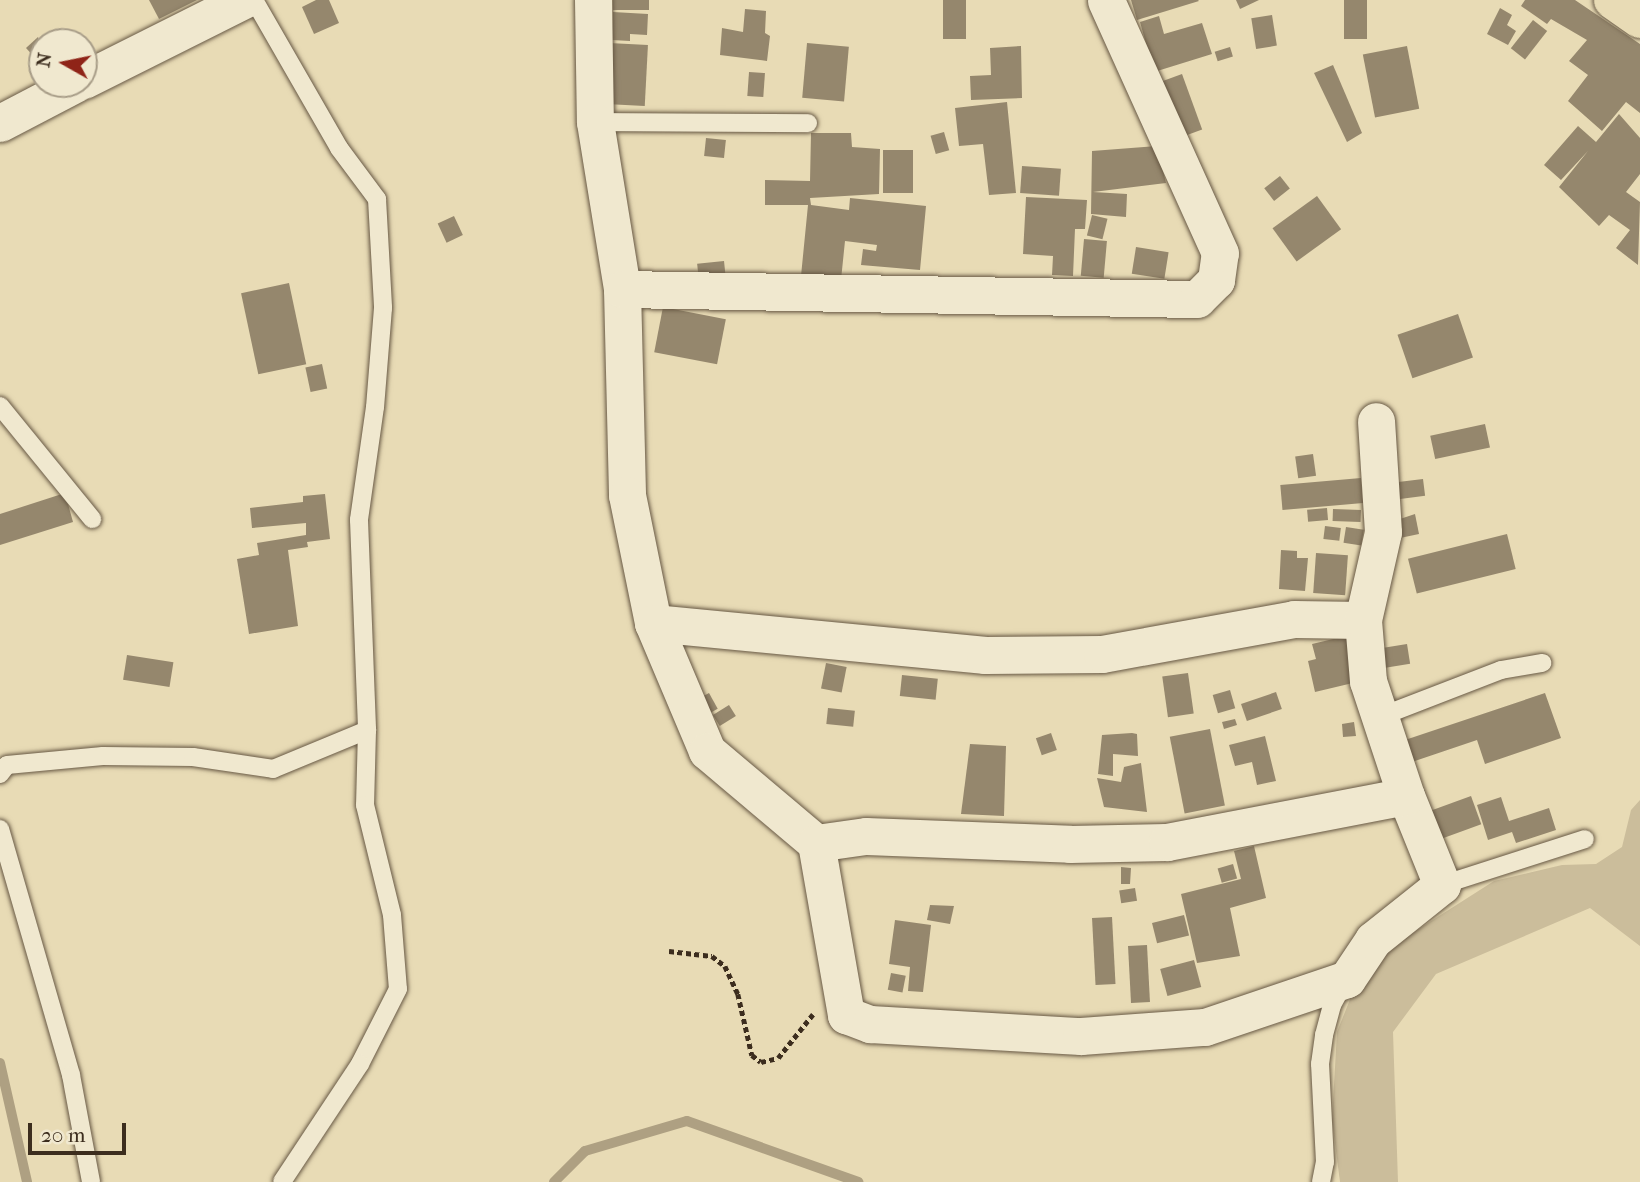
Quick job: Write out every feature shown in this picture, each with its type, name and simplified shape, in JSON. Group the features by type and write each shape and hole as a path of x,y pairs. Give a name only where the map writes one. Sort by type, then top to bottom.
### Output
{"main road":[{"path":"1613,0 1640,19"}],"street":[{"path":"98,73 243,0"},
{"path":"593,0 595,122 622,289 627,495 653,623 707,751 816,843 846,1014 870,1024 1081,1036 1205,1027 1347,979 1373,940 1442,885 1406,796 1382,716 1368,681 1363,620 1383,532 1376,421"},
{"path":"622,289 1198,299 1216,280 1220,253 1106,0"},
{"path":"0,123 48,98"},
{"path":"653,623 985,655 1102,654 1294,619 1363,620"},
{"path":"816,843 866,836 1070,844 1167,842 1406,796"}],"lane":[{"path":"254,0 339,148 377,199 383,308 376,407 359,520 367,730 365,805 392,915 398,989 360,1064 282,1182"},
{"path":"595,122 808,123"},
{"path":"0,406 92,519"},
{"path":"1382,716 1501,670 1542,663"},
{"path":"0,774 7,765 103,756 193,757 272,769 367,730"},
{"path":"0,829 71,1075 91,1182"},
{"path":"1442,885 1585,839"},
{"path":"1321,1182 1325,1162 1320,1064 1332,1005 1347,979"}],"path":[{"path":"669,951 712,956 725,966 738,994 752,1055 761,1062 778,1058 818,1009 846,1014"}],"shaded area":[{"path":"1640,800 1640,946 1590,908 1436,974 1393,1032 1398,1182 1340,1182 1332,1120 1337,1032 1355,987 1389,948 1494,881 1562,865 1596,864 1622,847 1631,810"}],"building":[{"path":"149,0 197,0 159,19"},
{"path":"316,0 329,0 339,23 314,34 302,7"},
{"path":"613,0 649,0 649,10 613,10"},
{"path":"943,0 966,0 966,39 943,39"},
{"path":"1131,0 1198,0 1199,1 1137,20"},
{"path":"1236,0 1259,0 1240,9"},
{"path":"1344,0 1367,0 1367,39 1344,39"},
{"path":"1525,0 1575,0 1640,44 1640,113 1626,102 1602,131 1568,101 1588,75 1569,61 1587,40 1551,19 1547,24 1521,6"},
{"path":"1500,8 1512,15 1507,25 1516,31 1508,45 1487,34"},
{"path":"745,9 766,11 765,33 770,36 767,61 720,55 722,28 743,32"},
{"path":"613,12 648,14 647,35 630,34 630,41 612,40"},
{"path":"1272,15 1277,46 1256,49 1251,18"},
{"path":"1159,16 1164,34 1202,23 1212,54 1154,72 1140,22"},
{"path":"1533,20 1547,31 1525,59 1511,48"},
{"path":"609,43 648,45 645,106 606,104"},
{"path":"807,43 849,47 844,101 802,98"},
{"path":"1021,46 1022,98 971,100 970,76 991,75 990,48"},
{"path":"1407,46 1419,109 1375,117 1363,55"},
{"path":"1230,47 1233,57 1218,61 1215,52"},
{"path":"1333,65 1362,133 1347,142 1314,73"},
{"path":"749,72 765,73 763,97 747,96"},
{"path":"1182,74 1202,129 1180,138 1159,82"},
{"path":"1007,102 1016,193 989,195 983,144 959,146 955,108"},
{"path":"1619,114 1640,138 1640,174 1626,192 1640,202 1638,265 1616,248 1630,230 1609,215 1599,226 1559,187 1588,151 1561,180 1544,165 1578,126 1596,142"},
{"path":"944,132 949,150 936,154 931,136"},
{"path":"811,133 851,133 852,147 880,149 879,194 810,198 811,205 849,210 850,198 926,206 920,270 861,265 863,249 876,251 877,245 845,241 841,280 801,276 808,205 765,205 765,180 810,181"},
{"path":"706,138 726,140 724,158 704,156"},
{"path":"1157,146 1166,183 1093,192 1127,194 1126,217 1091,214 1092,151"},
{"path":"883,150 913,150 913,193 883,193"},
{"path":"1022,166 1061,169 1059,196 1020,193"},
{"path":"1280,176 1290,189 1274,201 1264,188"},
{"path":"1317,196 1341,229 1297,261 1273,228"},
{"path":"1026,197 1087,200 1085,229 1075,229 1073,276 1052,275 1053,256 1023,254"},
{"path":"1092,215 1108,219 1102,239 1087,235"},
{"path":"454,216 463,235 447,243 438,224"},
{"path":"1084,239 1107,241 1104,278 1081,276"},
{"path":"1136,247 1169,252 1164,279 1132,274"},
{"path":"724,261 726,279 699,282 697,264"},
{"path":"289,283 306,364 258,374 241,293"},
{"path":"663,307 726,319 717,364 654,352"},
{"path":"1458,314 1473,357 1412,378 1397,335"},
{"path":"322,364 327,388 311,392 305,368"},
{"path":"1485,424 1490,447 1435,459 1430,436"},
{"path":"1313,454 1316,476 1298,478 1295,457"},
{"path":"1361,478 1363,503 1282,510 1280,485"},
{"path":"1423,479 1425,496 1396,499 1394,483"},
{"path":"65,493 73,522 0,545 0,514"},
{"path":"325,494 330,539 307,542 308,547 288,550 298,626 249,634 237,559 259,555 257,543 306,535 306,523 252,528 250,508 303,502 303,496"},
{"path":"1327,508 1328,520 1308,522 1307,510"},
{"path":"1333,509 1361,510 1361,522 1333,521"},
{"path":"1415,514 1419,534 1400,538 1397,520"},
{"path":"1325,526 1341,528 1339,541 1323,539"},
{"path":"1346,527 1364,530 1361,546 1343,543"},
{"path":"1507,534 1516,569 1417,594 1408,559"},
{"path":"1281,550 1297,551 1297,558 1308,558 1305,591 1279,589"},
{"path":"1316,553 1348,555 1345,595 1313,593"},
{"path":"1346,636 1357,682 1315,692 1308,661 1316,659 1312,644"},
{"path":"1407,644 1410,664 1385,668 1382,648"},
{"path":"127,655 173,662 170,687 123,680"},
{"path":"826,663 847,667 842,693 821,689"},
{"path":"1188,673 1194,714 1168,717 1162,677"},
{"path":"902,675 938,679 936,700 900,696"},
{"path":"1230,690 1235,708 1218,713 1213,695"},
{"path":"1276,692 1282,709 1247,721 1241,704"},
{"path":"709,693 718,709 706,715 698,699"},
{"path":"1545,693 1561,738 1485,764 1477,740 1406,764 1399,742"},
{"path":"729,705 736,716 720,726 713,715"},
{"path":"828,708 855,711 853,727 826,724"},
{"path":"1235,719 1237,725 1224,729 1222,722"},
{"path":"1354,722 1356,736 1343,737 1342,724"},
{"path":"1210,729 1225,806 1185,813 1170,737"},
{"path":"1051,733 1057,750 1042,755 1036,738"},
{"path":"1137,734 1138,756 1113,754 1113,776 1098,774 1102,735"},
{"path":"1265,736 1276,781 1257,785 1252,762 1235,766 1229,745"},
{"path":"970,744 1006,746 1004,816 961,814"},
{"path":"1141,763 1147,812 1104,807 1097,778 1121,782 1124,767"},
{"path":"1471,796 1481,824 1438,840 1428,812"},
{"path":"1501,797 1509,821 1549,808 1556,830 1516,843 1512,832 1488,840 1477,805"},
{"path":"1254,846 1266,898 1230,908 1240,956 1197,963 1181,894 1241,879 1234,851"},
{"path":"1233,864 1237,878 1222,883 1218,868"},
{"path":"1121,867 1131,868 1130,884 1121,884"},
{"path":"1135,888 1137,901 1121,903 1119,891"},
{"path":"930,905 954,906 950,924 927,920"},
{"path":"1184,915 1189,935 1157,943 1152,923"},
{"path":"1112,917 1116,984 1096,985 1092,918"},
{"path":"895,920 931,925 923,992 908,991 910,967 889,964"},
{"path":"1147,945 1150,1002 1131,1003 1128,946"},
{"path":"1194,960 1201,987 1167,996 1160,969"},
{"path":"891,973 906,976 902,993 888,990"}],"waterway":[{"path":"0,1063 27,1182"},
{"path":"554,1182 585,1151 687,1121 858,1182"}]}
